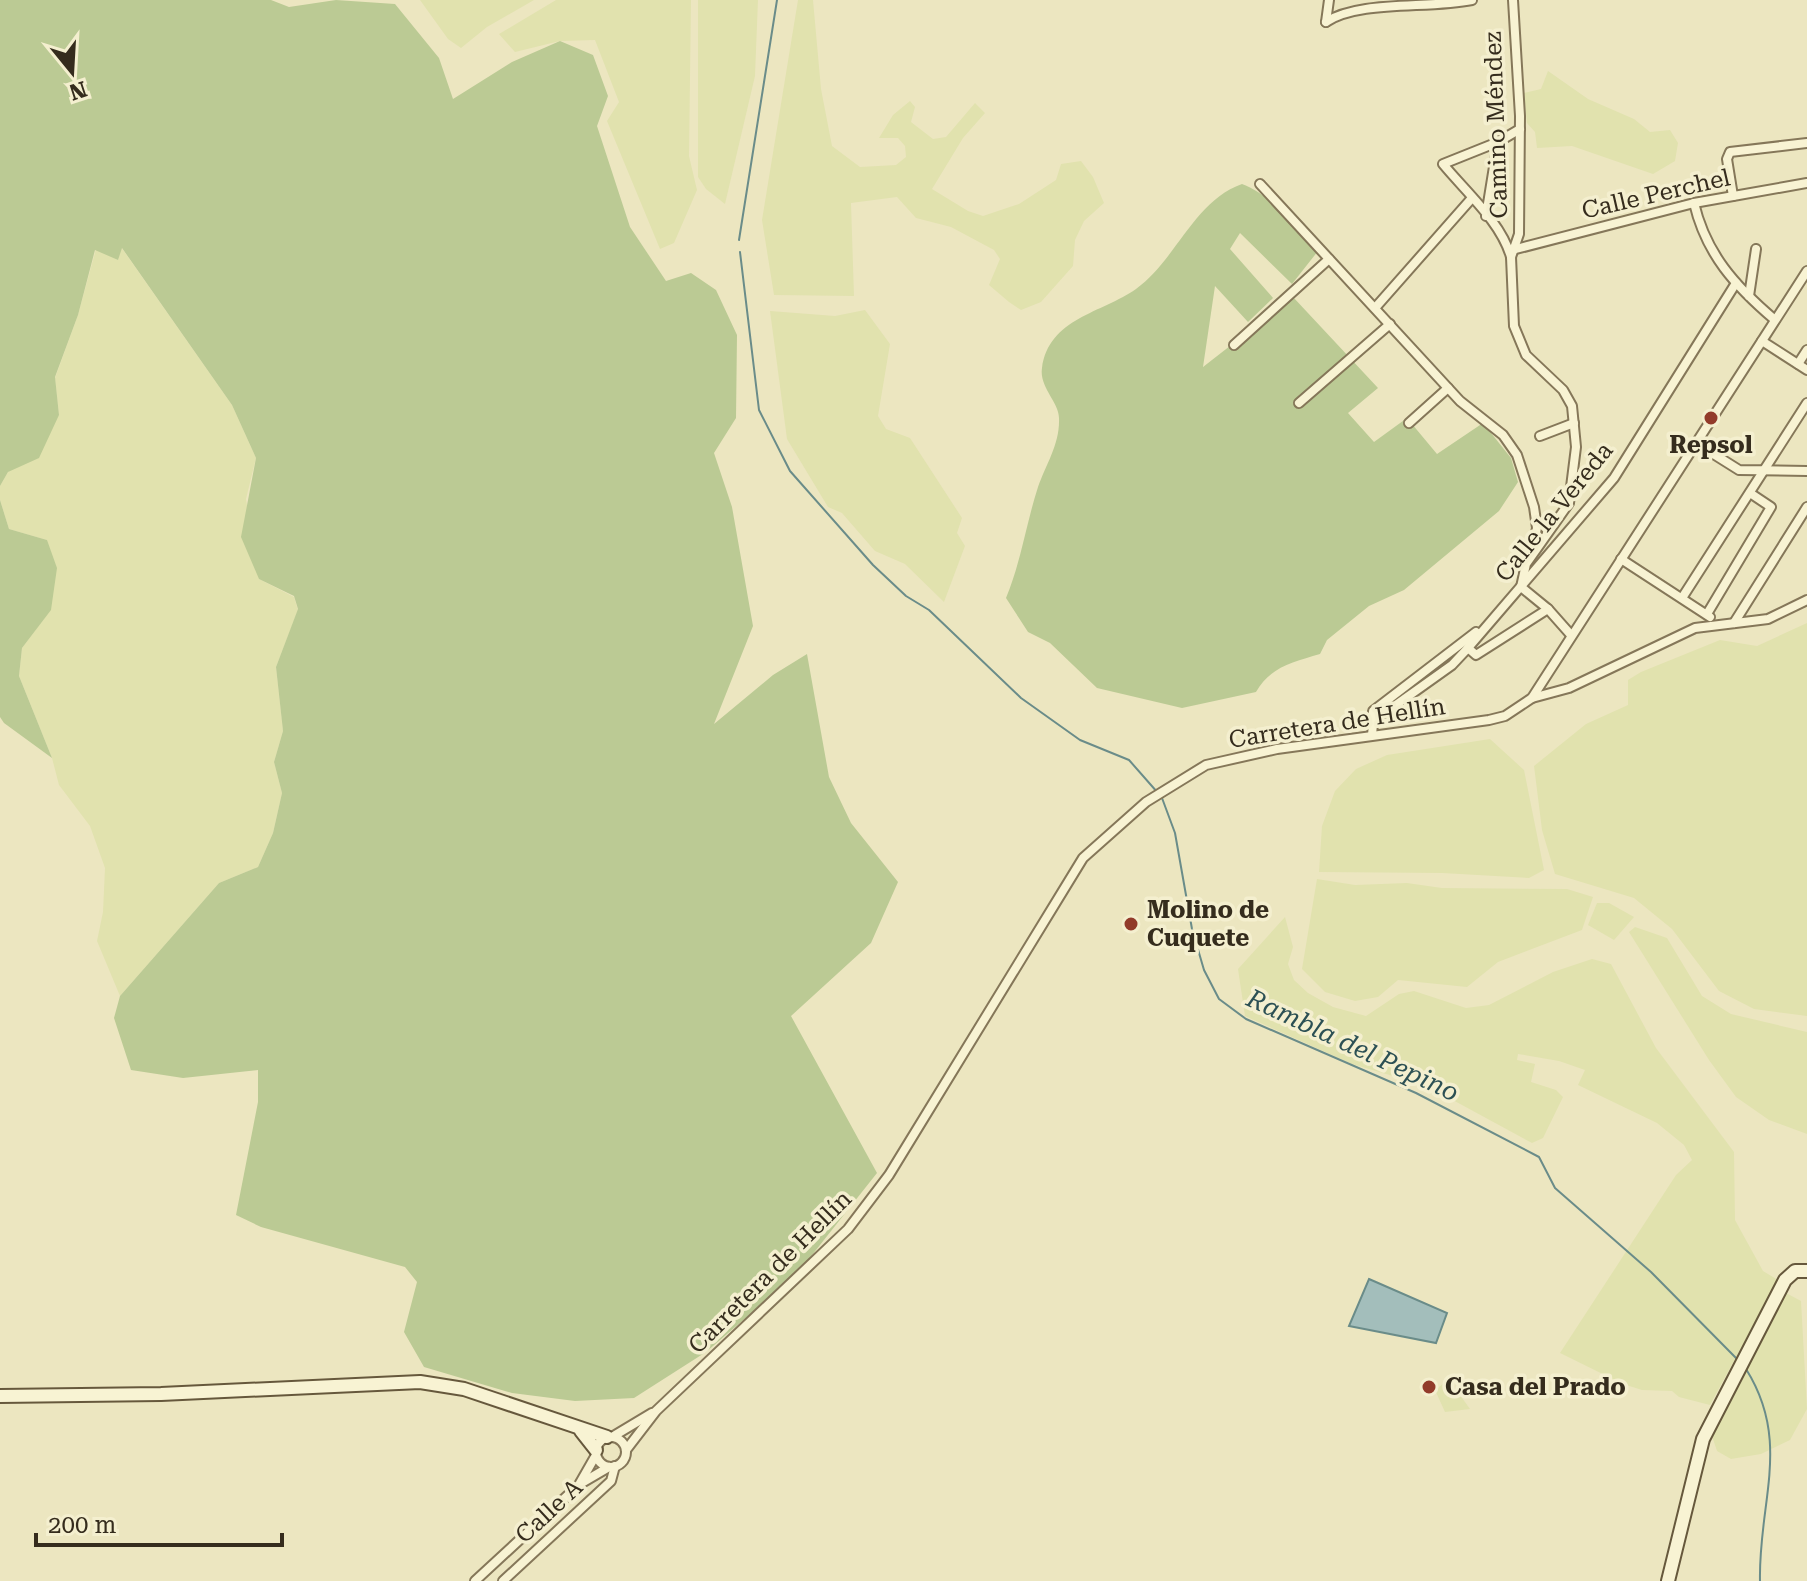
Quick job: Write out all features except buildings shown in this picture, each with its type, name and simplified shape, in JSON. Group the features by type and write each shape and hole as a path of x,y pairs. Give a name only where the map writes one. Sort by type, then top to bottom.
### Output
{"street":[{"path":"1329,0 1326,22 1352,10 1472,0"},
{"name":"Camino Méndez","path":"1513,0 1520,129 1513,253 1514,326 1519,342 1534,365 1563,390 1572,406 1574,423"},
{"path":"1513,253 1506,240 1443,164 1498,142 1520,129"},
{"path":"1486,216 1498,142"},
{"path":"1733,196 1727,159 1730,152 1807,143"},
{"name":"Calle Perchel","path":"1513,253 1694,203 1807,183"},
{"path":"1260,184 1448,388 1503,435 1517,455 1536,518 1530,559 1521,587 1548,609 1571,635"},
{"path":"1375,308 1472,198"},
{"path":"1694,203 1709,250 1736,283 1775,320"},
{"path":"1749,296 1756,249"},
{"path":"1234,345 1329,259"},
{"name":"Carretera de Hellín","path":"475,1581 580,1484 623,1460 626,1450 656,1411 848,1229 889,1175 1083,858 1146,802 1206,765 1277,749 1489,720 1505,716 1532,698 1807,271"},
{"name":"Calle la Vereda","path":"1373,724 1452,665 1614,478 1736,283"},
{"path":"1299,403 1390,324"},
{"path":"1762,341 1807,370"},
{"path":"1798,364 1807,350"},
{"path":"1409,423 1448,388"},
{"path":"1682,598 1807,403"},
{"path":"1530,559 1569,503 1575,463 1574,423 1540,436"},
{"path":"1696,443 1739,470 1807,471"},
{"path":"1707,614 1771,507 1750,493"},
{"path":"1734,623 1807,507"},
{"path":"1621,559 1718,624"},
{"path":"1532,698 1542,698 1569,688 1695,628 1768,619 1807,600"},
{"path":"1468,648 1476,655 1548,609"},
{"path":"1372,735 1373,711 1485,626"},
{"path":"1668,1581 1703,1439 1785,1280 1795,1271 1807,1271"},
{"path":"0,1396 161,1394 420,1382 464,1389 610,1437 621,1441 626,1450"},
{"name":"Carretera de Hellín","path":"580,1484 596,1452 610,1437 656,1411"},
{"path":"578,1429 601,1463 612,1466"},
{"name":"Calle A","path":"503,1581 614,1477 612,1466"}],"green space":[{"path":"0,0 271,0 289,7 336,0 395,4 439,58 453,99 512,62 560,41 593,55 608,96 597,126 630,227 666,281 691,273 716,290 737,335 736,418 714,453 732,507 753,626 714,724 773,675 807,654 829,777 851,823 898,882 871,943 791,1016 877,1173 797,1274 706,1352 634,1398 575,1401 512,1393 424,1367 404,1332 417,1282 405,1267 261,1227 236,1215 258,1102 258,1070 183,1078 131,1070 114,1018 120,996 219,883 258,867 273,833 282,793 274,762 283,731 276,667 298,609 294,596 259,579 241,537 256,458 232,405 122,248 118,260 95,250 78,315 55,377 59,415 39,458 8,472 0,486"},
{"path":"420,0 534,0 487,27 461,48 448,39"},
{"path":"556,0 691,0 689,156 697,190 674,243 660,249 607,121 619,102 595,40 560,41 515,52 499,34"},
{"path":"698,0 758,0 755,76 725,204 706,189 698,177"},
{"path":"798,0 813,0 821,89 832,146 860,167 896,165 906,157 905,146 898,138 879,138 893,115 910,101 915,107 911,122 933,139 946,137 975,103 985,113 963,138 932,189 968,211 983,216 1019,204 1056,180 1061,164 1081,161 1093,177 1104,203 1084,221 1075,240 1073,266 1041,302 1021,310 1009,302 989,285 1000,259 994,250 951,227 916,218 897,197 851,203 854,296 774,295 762,220"},
{"path":"1548,71 1588,99 1634,119 1650,132 1670,130 1678,143 1675,161 1653,174 1572,146 1537,148 1535,132 1527,123 1524,93 1541,89"},
{"path":"1242,184 1275,205 1318,251 1292,284 1240,233 1230,249 1273,298 1248,322 1215,286 1203,367 1293,297 1378,388 1348,413 1374,442 1407,418 1437,454 1483,423 1511,458 1518,482 1499,511 1404,590 1369,606 1327,640 1320,654 1275,671 1256,692 1182,708 1097,688 1050,643 1028,632 1006,598 1059,427 1058,412 1042,375 1047,351 1066,327 1136,289 1163,263 1211,204 1225,192"},
{"path":"121,247 232,405 256,458 246,499 259,579 294,597 298,610 276,667 283,731 274,762 282,793 273,833 258,867 219,883 120,996 97,941 103,912 105,868 90,826 59,785 52,758 19,676 22,648 51,609 47,540 9,529 0,500 0,486 8,472 59,415 55,378 78,315 96,249 118,260"},
{"path":"865,310 890,344 878,416 886,429 910,438 962,518 957,533 965,546 944,602 905,564 875,551 842,513 828,507 787,439 770,311 835,316"},
{"path":"0,500 9,529 47,540 57,568 51,610 22,648 19,676 52,758 0,717"},
{"path":"1807,623 1807,1016 1754,1009 1719,991 1672,929 1634,898 1555,874 1542,830 1534,766 1586,724 1628,705 1628,680 1641,672 1720,640 1757,646"},
{"path":"1490,739 1524,770 1544,870 1529,878 1442,873 1319,872 1322,826 1335,791 1356,769 1387,755"},
{"path":"1317,879 1355,885 1407,883 1442,888 1567,889 1593,897 1582,930 1498,962 1467,987 1398,980 1378,997 1355,1001 1325,992 1302,969"},
{"path":"1597,903 1609,903 1634,917 1614,940 1588,925"},
{"path":"1285,917 1293,947 1288,964 1294,980 1308,993 1333,1007 1366,1016 1399,994 1414,991 1466,1008 1489,1005 1553,972 1592,959 1611,964 1656,1048 1734,1152 1735,1220 1763,1271 1778,1280 1710,1405 1679,1397 1672,1391 1642,1390 1623,1384 1560,1353 1676,1175 1692,1160 1684,1145 1657,1123 1578,1085 1585,1070 1559,1061 1518,1054 1517,1060 1535,1064 1531,1082 1556,1090 1563,1097 1543,1138 1532,1143 1427,1086 1352,1064 1245,1016 1238,969"},
{"path":"1635,927 1667,938 1702,996 1731,1014 1807,1032 1807,1134 1769,1120 1736,1097 1709,1060 1629,932"},
{"path":"1786,1293 1801,1301 1807,1409 1790,1440 1761,1454 1731,1459 1717,1451 1712,1436"},
{"path":"1443,1384 1451,1394 1457,1391 1470,1409 1445,1412 1435,1390"}],"water":[{"path":"1369,1279 1447,1313 1436,1343 1349,1326"}],"waterway":[{"name":"Rambla del Pepino","path":"739,240 777,0"},
{"name":"Rambla del Pepino","path":"740,252 759,410 790,471 873,565 906,596 929,610 1021,698 1080,740 1129,760 1158,793"},
{"name":"Rambla del Pepino","path":"1162,798 1175,833 1192,929 1204,970 1219,999 1246,1019 1416,1093 1539,1157 1555,1188 1651,1272 1737,1359"},
{"name":"Rambla del Pepino","path":"1746,1369 1760,1396 1770,1448 1760,1581"}],"place":[{"name":"Repsol","path":"1711,418"},
{"name":"Molino de Cuquete","path":"1131,924"},
{"name":"Casa del Prado","path":"1429,1387"}]}
